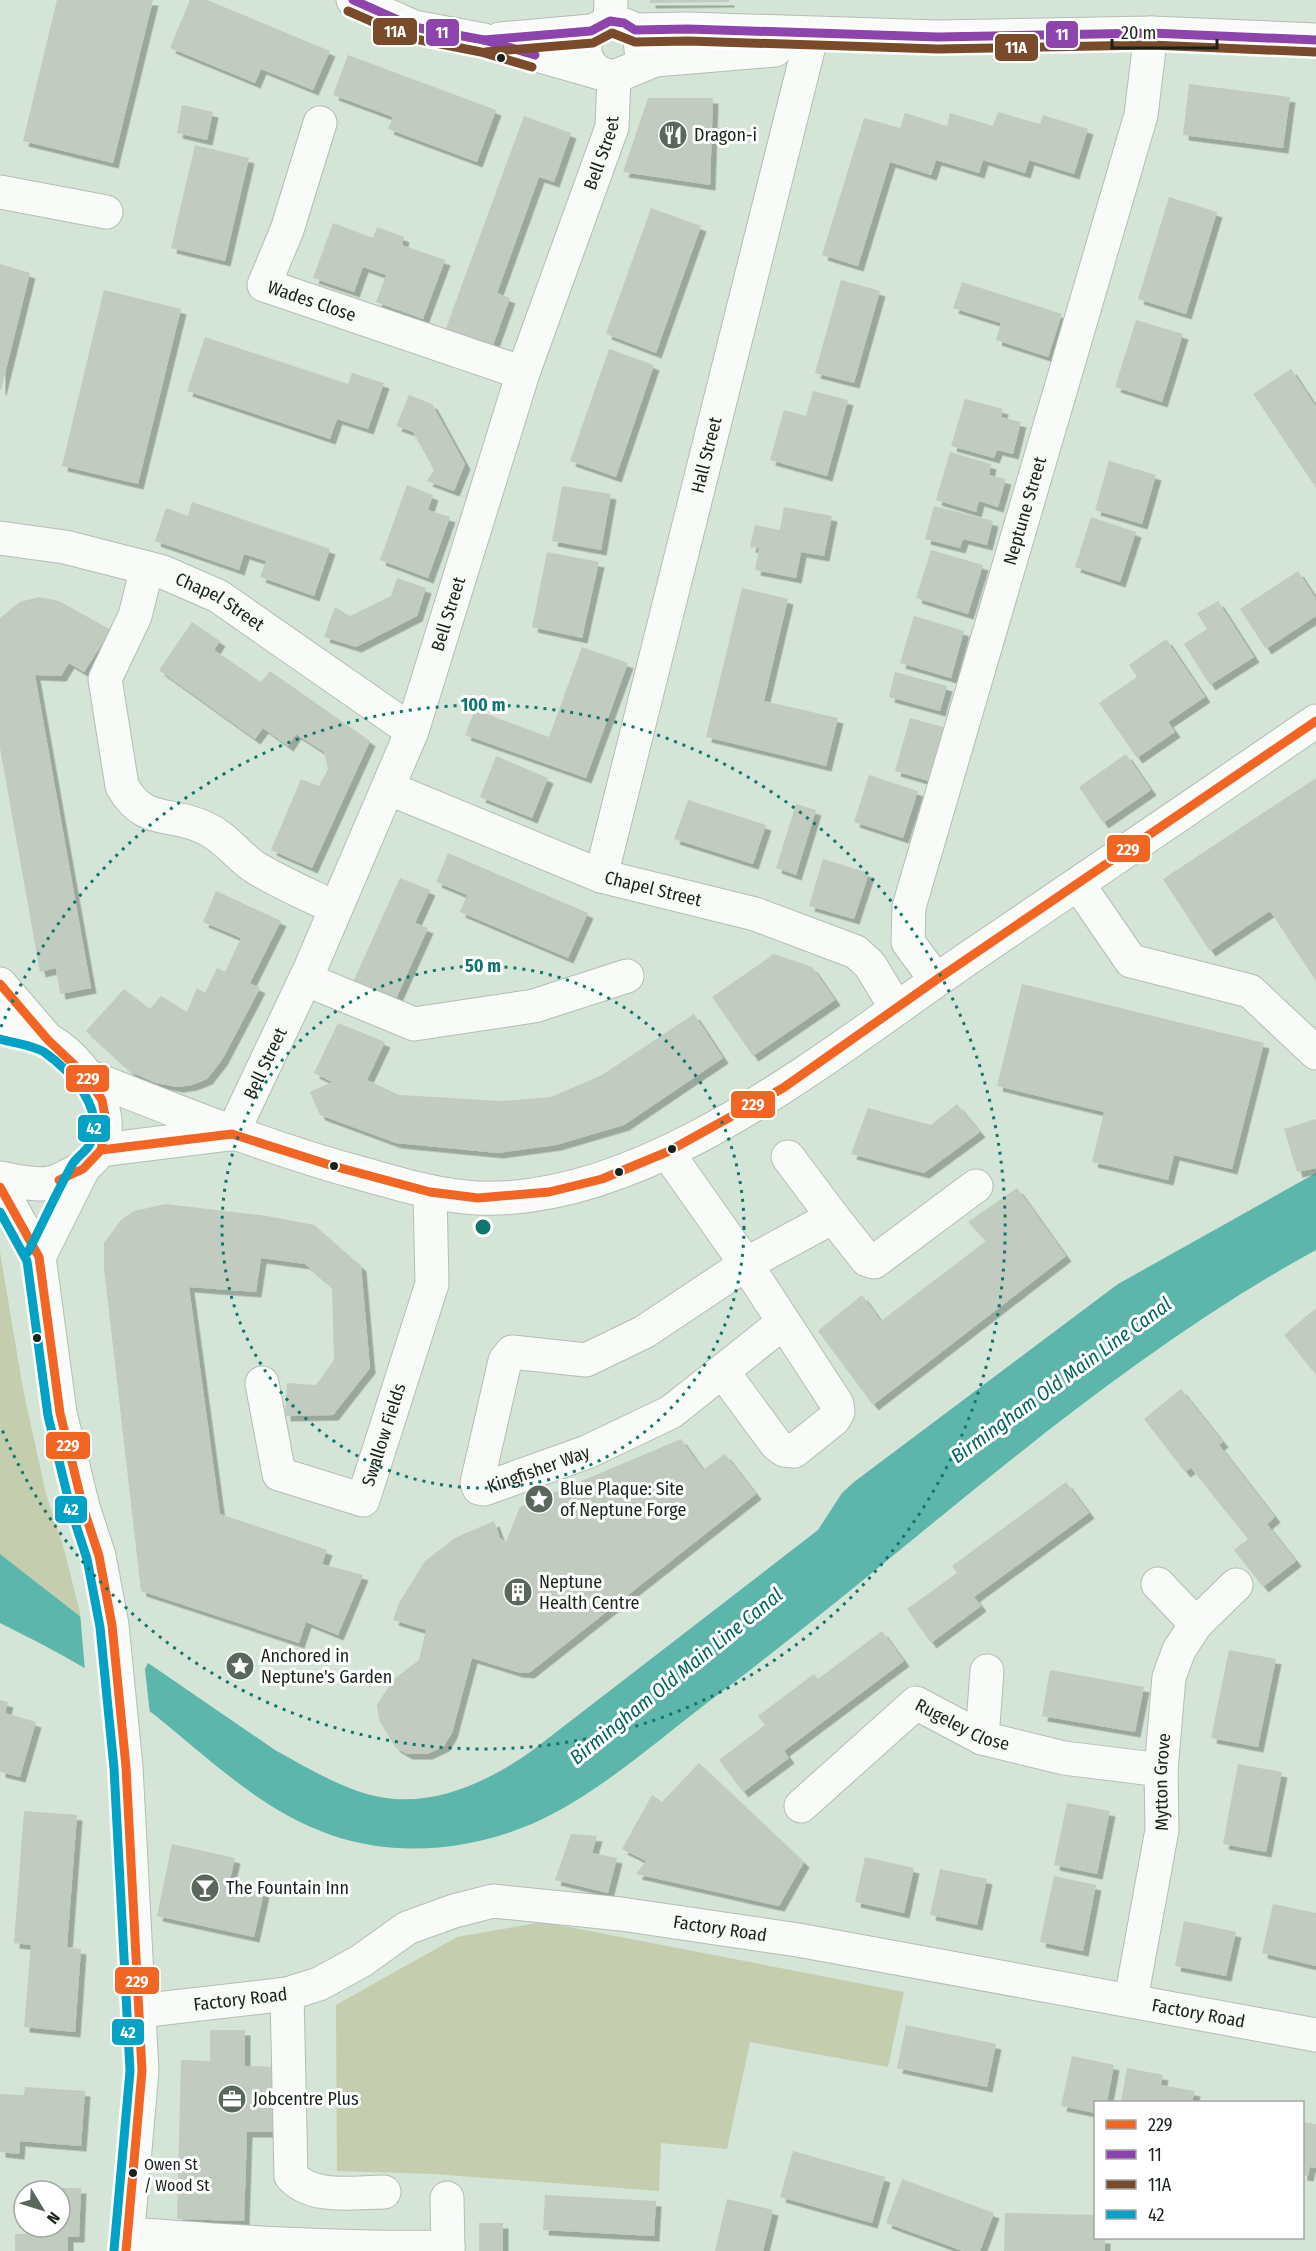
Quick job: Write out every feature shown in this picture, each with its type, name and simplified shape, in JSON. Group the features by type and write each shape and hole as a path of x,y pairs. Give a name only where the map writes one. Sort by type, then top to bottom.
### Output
{"street":[{"path":"353,0 414,27 484,40 614,73 655,60 810,41 1151,33 1316,40"},
{"path":"484,40 612,21 810,41"},
{"path":"612,21 587,40 586,57 614,73"},
{"path":"612,21 641,44 641,54 614,73"},
{"name":"Neptune Street","path":"936,980 908,942 909,907 1141,115 1151,33"},
{"name":"Hall Street","path":"601,876 810,41"},
{"name":"Bell Street","path":"232,1134 305,979 412,731 523,373 612,127 614,73"},
{"name":"Wades Close","path":"320,123 286,230 264,285 523,373"},
{"path":"0,192 106,212"},
{"name":"Chapel Street","path":"0,538 65,546 163,572 218,596 412,731"},
{"path":"147,568 135,616 105,679 122,786 130,801 147,813 205,827 230,844 254,867 335,908"},
{"path":"85,1074 232,1134 333,1166 430,1192 478,1198 549,1192 602,1179 667,1152 783,1088 936,980 1316,722"},
{"name":"Chapel Street","path":"388,788 601,876 755,914 856,952 870,965 896,1008"},
{"path":"1077,884 1131,961 1250,991 1316,1053"},
{"path":"305,979 414,1024 534,1006 627,976"},
{"path":"0,984 48,1040 85,1074 102,1100 106,1122 92,1160 39,1257"},
{"path":"0,1027 48,1040"},
{"path":"0,1179 38,1184 53,1183 92,1160 232,1134"},
{"path":"667,1152 746,1264 837,1404 838,1412 834,1419 794,1451 784,1450 776,1444 723,1372"},
{"path":"788,1157 867,1260 874,1262 976,1186"},
{"path":"0,1187 39,1257 60,1413 83,1507 99,1557 112,1625 124,1741 142,2071 128,2243 266,2248 448,2249 447,2198"},
{"name":"Swallow Fields","path":"262,1383 279,1474 363,1500 432,1284 430,1192"},
{"name":"Kingfisher Way","path":"784,1322 670,1412 587,1452 484,1489 479,1488 477,1483 505,1360 512,1352 586,1360 644,1332 746,1264 833,1217"},
{"path":"1158,1584 1197,1624"},
{"name":"Mytton Grove","path":"1131,1999 1162,1830 1161,1770 1169,1677 1179,1650 1197,1624 1236,1586"},
{"path":"982,1738 987,1671"},
{"name":"Rugeley Close","path":"801,1806 916,1703 982,1738 1064,1758 1161,1770"},
{"name":"Factory Road","path":"139,2011 287,1994 319,1984 361,1961 407,1928 454,1911 493,1901 621,1914 798,1940 1131,1999 1316,2035"},
{"path":"287,1994 291,2176 300,2185 312,2191 384,2192"}],"green space":[{"path":"0,1252 23,1389 46,1494 64,1549 81,1617 0,1554"},
{"path":"543,1922 904,1992 888,2067 750,2042 727,2149 661,2143 659,2191 434,2174 337,2171 336,2005 457,1937"}],"water":[{"name":"Birmingham Old Main Line Canal","path":"1316,1173 1316,1250 1236,1297 1158,1349 1083,1404 793,1636 602,1784 560,1810 506,1834 448,1847 418,1849 360,1843 306,1825 260,1799 119,1689 60,1654 0,1623 0,1554 81,1617 275,1750 324,1776 349,1788 375,1796 396,1799 438,1796 458,1790 497,1773 533,1750 818,1530 842,1493 854,1482 1118,1284"}],"pier":[{"path":"80,1613 150,1659 145,1669 150,1715 85,1671"}],"building":[{"path":"57,0 153,0 113,163 23,141"},
{"path":"190,0 207,0 330,51 313,90 261,69 255,83 170,48"},
{"path":"650,0 729,0 729,2 650,3"},
{"path":"348,55 496,110 477,162 388,129 393,117 333,95"},
{"path":"1189,84 1290,97 1283,148 1183,135"},
{"name":"Dragon-i","path":"648,98 713,98 710,185 623,172"},
{"path":"182,105 213,112 207,140 177,133"},
{"path":"998,112 1040,124 1043,115 1088,129 1074,174 1029,160 1025,173 983,160 979,173 936,160 931,175 890,162 858,266 822,255 864,118 900,128 905,113 947,126 950,113 993,126"},
{"path":"524,116 571,133 554,182 539,177 497,293 510,298 492,348 445,331"},
{"path":"195,145 249,158 225,261 171,248"},
{"path":"1169,197 1217,212 1186,314 1138,299"},
{"path":"651,208 701,226 656,353 606,334"},
{"path":"333,223 373,238 377,227 404,237 402,245 445,260 423,319 376,302 386,275 363,267 354,292 313,278"},
{"path":"0,264 30,273 1,390 0,390"},
{"path":"841,280 880,291 854,383 815,373"},
{"path":"962,282 1062,314 1048,357 996,340 1001,323 953,308"},
{"path":"104,290 181,309 138,484 62,466"},
{"path":"1136,320 1183,334 1162,402 1115,387"},
{"path":"205,337 348,384 352,373 384,383 368,429 337,419 330,439 187,391"},
{"path":"609,349 654,365 616,477 570,461"},
{"path":"1291,369 1316,407 1316,488 1253,394"},
{"path":"813,391 848,400 827,476 770,460 784,410 806,416"},
{"path":"409,395 432,404 465,464 454,491 427,481 434,470 413,432 396,426"},
{"path":"965,399 1003,409 1001,417 1021,422 1013,454 997,450 994,458 951,446"},
{"path":"950,452 991,464 989,475 1006,479 998,507 979,501 976,512 936,500"},
{"path":"1109,461 1156,475 1142,524 1095,510"},
{"path":"407,485 433,495 428,510 450,517 428,578 380,560"},
{"path":"562,486 611,494 601,550 552,541"},
{"path":"192,502 330,549 314,596 260,577 266,561 244,554 239,570 155,541 166,508 188,516"},
{"path":"934,506 993,521 987,545 963,539 960,548 925,539"},
{"path":"784,507 832,516 824,556 801,552 796,578 755,570 759,548 750,547 755,525 780,530"},
{"path":"1091,517 1136,532 1120,582 1075,567"},
{"path":"931,550 983,565 968,614 916,598"},
{"path":"547,552 599,562 582,638 532,627"},
{"path":"1298,571 1316,599 1316,616 1266,649 1240,609"},
{"path":"397,578 426,588 417,616 356,647 324,637 335,607 350,616 391,596"},
{"path":"742,588 788,599 764,701 838,718 826,766 706,737"},
{"path":"38,597 59,601 111,630 84,672 69,663 61,676 35,675 91,988 60,994 56,968 40,972 0,748 0,618 20,602"},
{"path":"1218,601 1254,657 1210,685 1184,644 1207,629 1197,613"},
{"path":"914,616 964,631 951,678 900,663"},
{"path":"192,622 220,641 214,650 261,682 270,671 370,741 312,868 271,850 301,779 319,786 328,769 324,752 296,734 288,746 263,728 255,739 159,670"},
{"path":"1166,639 1205,697 1168,722 1175,732 1137,758 1099,703 1137,677 1129,665"},
{"path":"582,647 628,663 586,778 465,735 475,710 549,737"},
{"path":"895,672 947,686 940,711 889,697"},
{"path":"910,718 946,728 929,781 895,771"},
{"path":"1126,754 1151,790 1103,823 1079,787"},
{"path":"496,756 548,778 532,818 480,797"},
{"path":"869,775 918,791 903,838 854,822"},
{"path":"1316,778 1316,981 1270,911 1210,951 1163,879"},
{"path":"688,800 766,825 753,864 674,839"},
{"path":"796,804 816,810 796,875 776,868"},
{"path":"448,853 588,913 568,958 460,912 467,895 436,882"},
{"path":"823,859 869,873 854,919 809,906"},
{"path":"400,878 430,890 415,923 428,928 390,1012 348,993"},
{"path":"216,891 281,921 250,983 260,988 222,1060 207,1079 192,1085 178,1087 156,1083 131,1072 86,1031 124,989 150,1009 161,996 187,1012 197,988 205,993 217,968 225,972 241,938 203,922"},
{"path":"774,954 812,967 835,1000 753,1056 712,997"},
{"path":"1022,984 1264,1043 1232,1169 1174,1155 1168,1180 1092,1162 1104,1112 997,1086"},
{"path":"694,1014 723,1058 624,1125 556,1145 498,1153 396,1143 320,1115 310,1092 332,1082 314,1073 338,1023 385,1042 367,1080 399,1095 502,1101 551,1097 602,1075"},
{"path":"957,1104 980,1132 924,1173 851,1154 868,1108 931,1125"},
{"path":"1316,1119 1316,1168 1297,1172 1284,1129"},
{"path":"1017,1188 1066,1256 873,1405 818,1331 862,1295 881,1321 986,1241 968,1222"},
{"path":"166,1204 267,1216 314,1225 361,1266 370,1368 333,1415 285,1416 287,1383 316,1385 334,1360 332,1287 305,1264 261,1258 256,1292 189,1287 220,1514 327,1550 322,1564 363,1575 338,1635 306,1622 299,1643 141,1591 104,1268 104,1243 121,1220 134,1211"},
{"path":"1316,1308 1316,1375 1284,1335"},
{"path":"1181,1389 1223,1442 1219,1445 1275,1517 1267,1524 1296,1561 1263,1587 1234,1550 1248,1539 1191,1468 1185,1472 1144,1419"},
{"name":"Neptune Health Centre","path":"681,1439 703,1470 725,1454 756,1494 529,1673 517,1672 472,1658 452,1733 444,1746 427,1754 407,1754 395,1747 379,1720 377,1704 394,1679 419,1660 426,1630 393,1620 399,1603 425,1561 455,1538 494,1521 500,1538 506,1542 520,1507"},
{"path":"1066,1482 1089,1513 974,1597 981,1606 931,1643 907,1609 957,1573 952,1566"},
{"path":"882,1631 904,1661 784,1751 789,1758 743,1792 719,1760 765,1725 758,1716 814,1674 818,1679"},
{"path":"1229,1650 1276,1659 1258,1747 1211,1738"},
{"path":"1050,1670 1144,1687 1135,1732 1042,1716"},
{"path":"0,1700 8,1702 5,1713 36,1722 20,1777 0,1772"},
{"path":"699,1763 804,1862 779,1906 636,1874 646,1861 622,1849 652,1795 662,1802"},
{"path":"1238,1764 1282,1772 1266,1852 1223,1844"},
{"path":"1067,1803 1110,1811 1097,1874 1054,1865"},
{"path":"24,1811 77,1815 67,1947 81,1949 75,2032 24,2027 31,1945 14,1943"},
{"path":"571,1834 597,1836 592,1853 617,1858 608,1893 555,1880"},
{"name":"The Fountain Inn","path":"172,1844 235,1858 229,1884 264,1892 254,1937 157,1916"},
{"path":"865,1857 914,1868 904,1913 855,1902"},
{"path":"940,1869 987,1879 977,1925 930,1915"},
{"path":"1054,1876 1096,1885 1083,1951 1040,1942"},
{"path":"1273,1904 1316,1913 1316,1966 1262,1953"},
{"path":"1184,1921 1236,1932 1226,1976 1175,1966"},
{"path":"906,2025 996,2044 987,2087 897,2068"},
{"name":"Jobcentre Plus","path":"210,2030 245,2030 245,2066 284,2067 283,2132 247,2132 244,2221 177,2219 181,2060 210,2061"},
{"path":"1072,2056 1114,2065 1107,2101 1094,2101 1094,2113 1061,2106"},
{"path":"1127,2068 1163,2075 1161,2085 1195,2091 1192,2101 1121,2101"},
{"path":"25,2087 85,2091 81,2146 20,2141 19,2154 0,2152 0,2094 24,2095"},
{"path":"1304,2122 1316,2124 1316,2168 1310,2167 1308,2176 1304,2175"},
{"path":"793,2151 885,2177 872,2223 780,2197"},
{"path":"902,2179 994,2213 980,2251 963,2251 886,2223"},
{"path":"72,2188 81,2188 79,2237 72,2237"},
{"path":"545,2195 656,2201 654,2236 543,2230"},
{"path":"727,2199 773,2210 763,2251 715,2251"},
{"path":"1005,2213 1094,2215 1094,2239 1105,2239 1105,2251 1004,2251"},
{"path":"479,2223 503,2223 503,2251 479,2251"},
{"path":"15,2239 68,2239 68,2251 15,2251"}],"transit line":[{"name":"11","path":"353,0 414,27 484,40 535,55"},
{"name":"11A","path":"348,11 410,38 481,52 532,67"},
{"name":"11","path":"484,40 591,31 610,21 624,23 635,30 688,29 938,37 1151,33 1316,40"},
{"name":"11A","path":"485,52 593,43 612,33 635,42 688,41 938,49 1151,45 1315,52"},
{"name":"229","path":"101,1150 232,1134 333,1166 430,1192 478,1198 549,1192 602,1179 667,1152 783,1088 936,980 1316,721"},
{"name":"229","path":"0,984 48,1040 85,1075 102,1100 106,1122 101,1150 83,1169 59,1180"},
{"name":"42","path":"0,1039 44,1052 65,1069 83,1092 94,1118 94,1131 90,1144 72,1165 28,1252"},
{"name":"229","path":"0,1187 39,1257 60,1413 83,1507 99,1556 112,1625 126,1767 142,2071 126,2251"},
{"name":"42","path":"0,1212 27,1261 48,1416 71,1510 87,1559 100,1627 114,1768 130,2071 114,2250"}],"place":[{"name":"Dragon-i","path":"673,135"},
{"name":"Blue Plaque: Site of Neptune Forge","path":"539,1499"},
{"name":"Neptune Health Centre","path":"518,1592"},
{"name":"Anchored in Neptune's Garden","path":"240,1666"},
{"name":"The Fountain Inn","path":"205,1888"},
{"name":"Jobcentre Plus","path":"232,2099"},
{"name":"Owen St / Wood St","path":"133,2173"}]}
